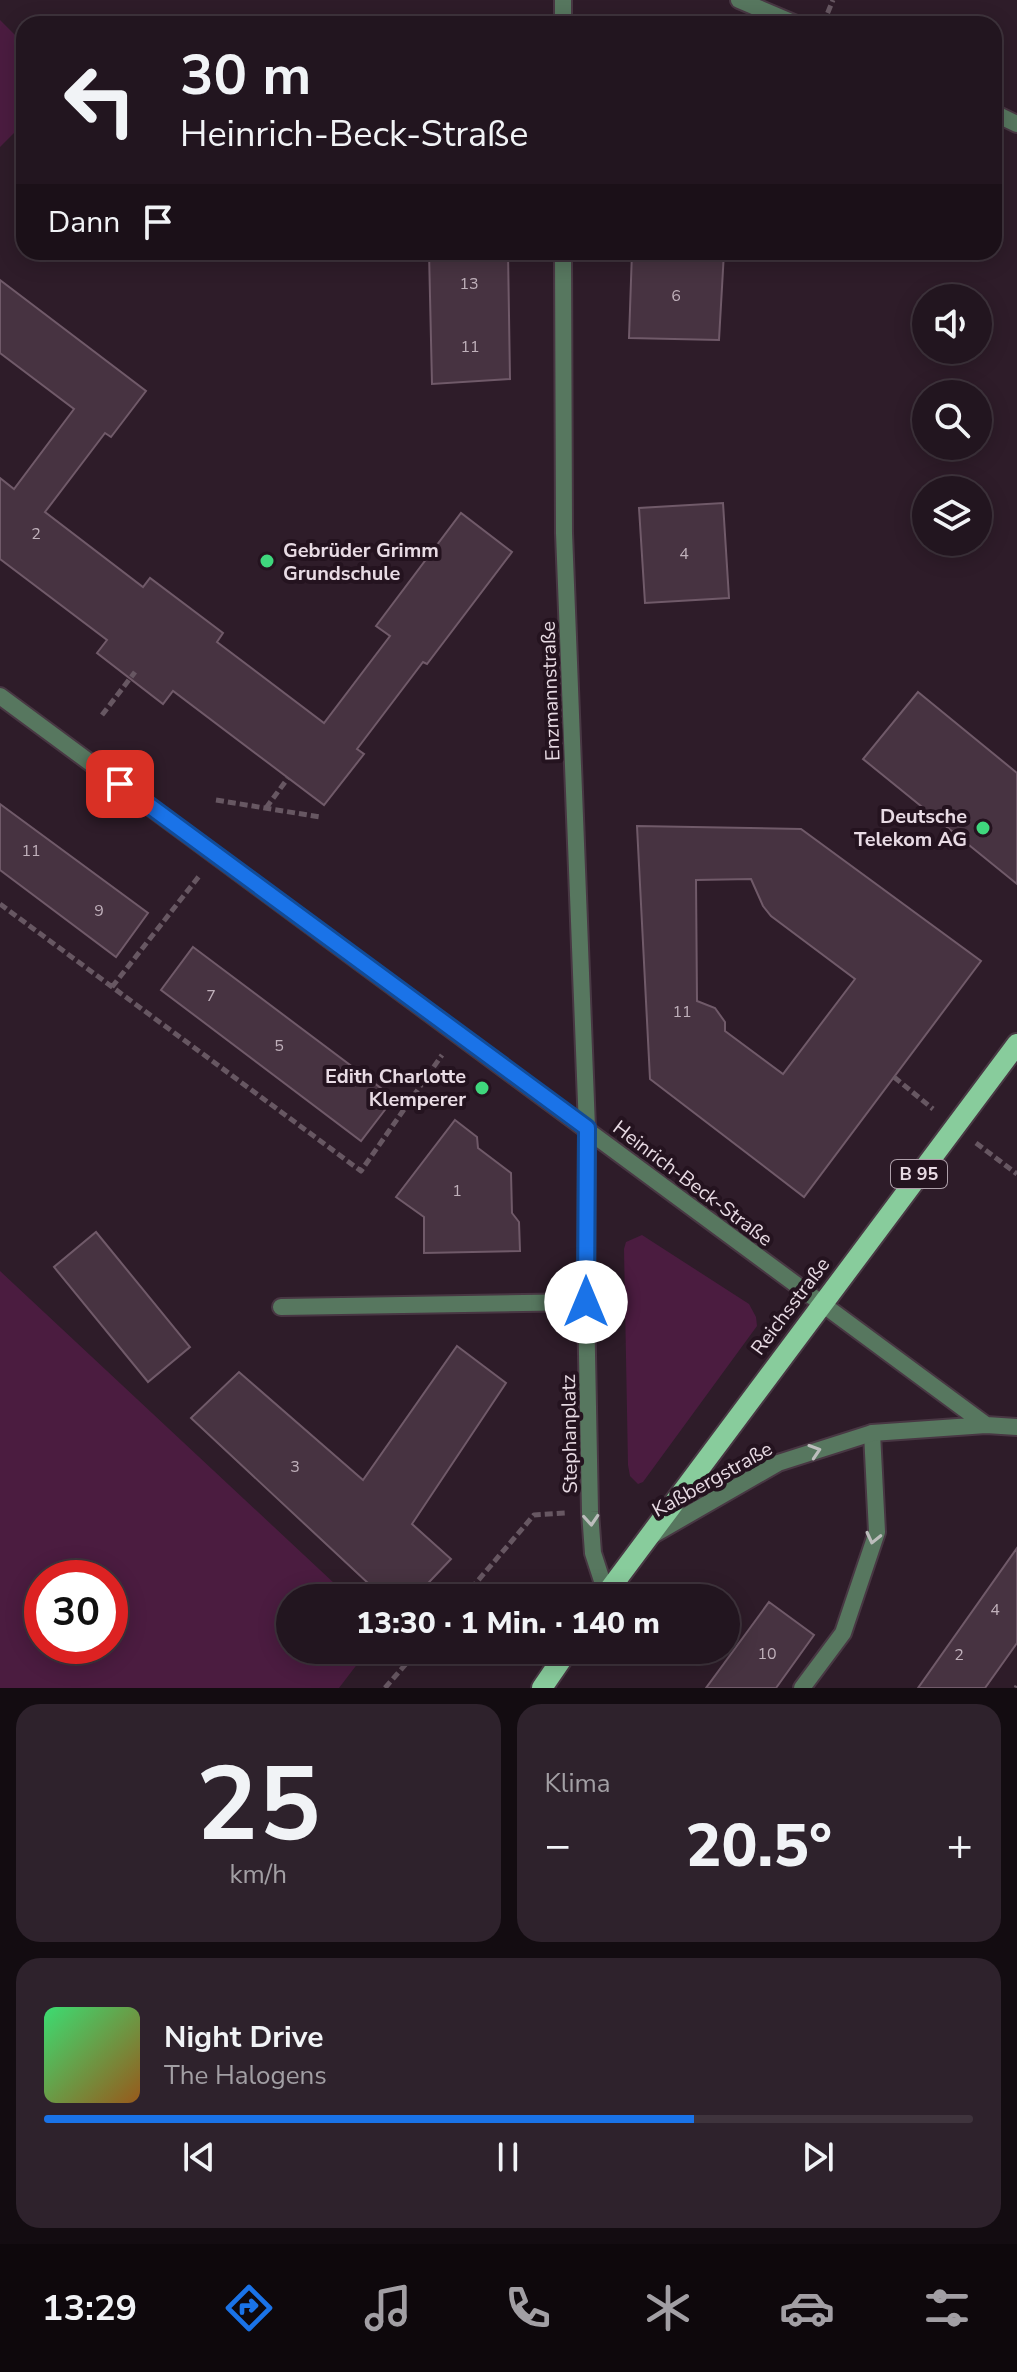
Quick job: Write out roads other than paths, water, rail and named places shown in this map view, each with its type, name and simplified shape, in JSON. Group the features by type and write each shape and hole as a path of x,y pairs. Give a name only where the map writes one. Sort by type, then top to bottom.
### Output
{"main road":[{"name":"Reichsstraße","path":"613,1584 1017,1044"},
{"path":"542,1688 558,1664"}],"street":[{"path":"739,0 777,16"},
{"name":"Enzmannstraße","path":"563,260 564,533 587,1128"},
{"name":"Heinrich-Beck-Straße","path":"0,696 821,1304"},
{"name":"Stephanplatz","path":"587,1128 590,1512 593,1553 602,1584"},
{"path":"281,1307 586,1302"},
{"path":"821,1304 986,1425"},
{"name":"Kaßbergstraße","path":"647,1538 778,1463 872,1433 986,1425 1017,1427"},
{"path":"802,1688 843,1633 877,1532 872,1433"}],"place":[{"name":"Gebrüder Grimm Grundschule","path":"267,561"},
{"name":"Deutsche Telekom AG","path":"983,828"},
{"name":"Edith Charlotte Klemperer","path":"482,1088"}]}
